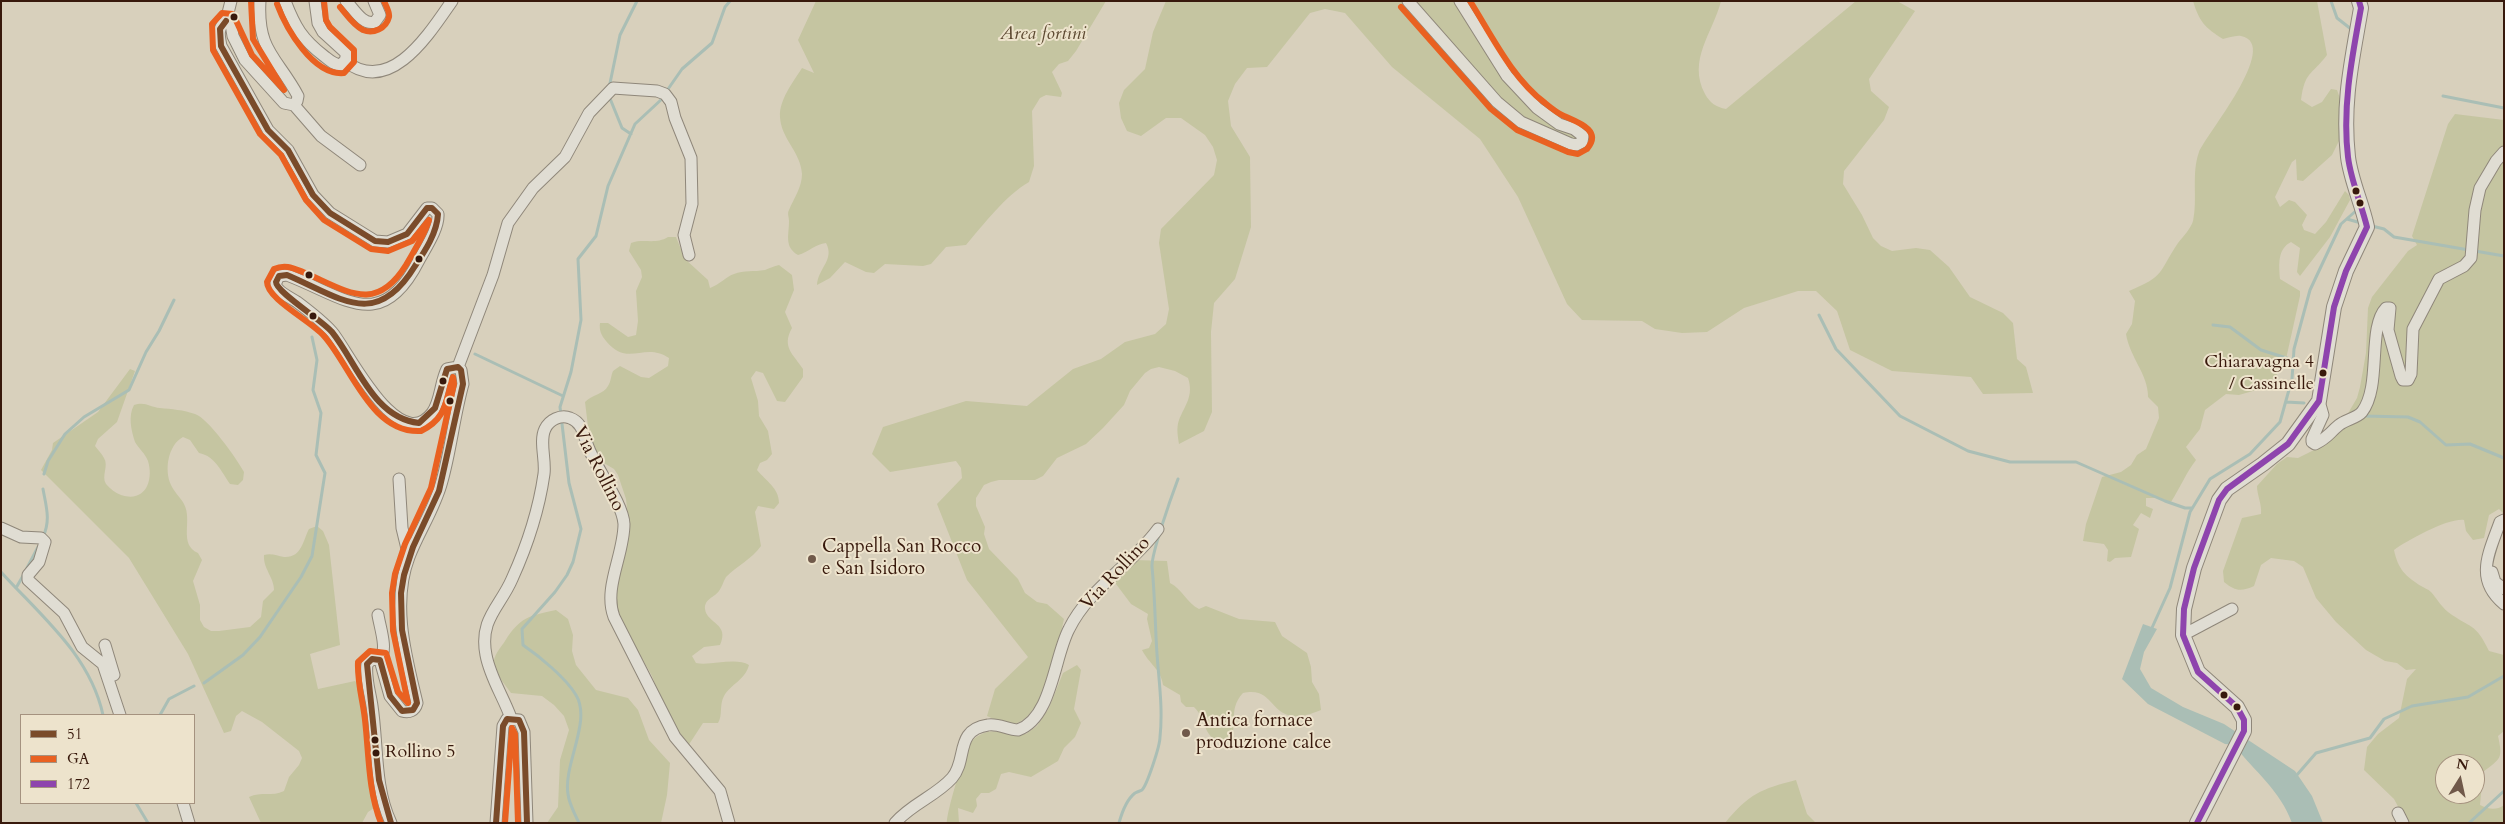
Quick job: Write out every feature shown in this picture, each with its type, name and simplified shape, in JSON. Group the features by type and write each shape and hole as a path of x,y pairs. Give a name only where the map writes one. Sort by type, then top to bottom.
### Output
{"street":[{"path":"231,1 226,21 221,25 219,31 221,46 268,130 288,150 313,195 330,213 350,227 382,242 394,241 408,234 427,208 432,208 438,214 434,230 409,279 402,289 388,299 367,304 346,302 284,274 277,279 276,288 332,333 357,374 376,397 392,413 406,421 417,422 432,413 447,369 452,366 458,367 461,370 462,384 442,481 430,515 409,557 400,589 404,641 417,704 412,711 402,711 390,696 380,660 383,655 383,643 378,615"},
{"path":"260,1 261,35 271,55 298,96 294,105"},
{"path":"286,1 295,27 302,38 336,65 345,61"},
{"path":"315,1 318,23 335,45 345,51 345,61"},
{"path":"346,1 364,21 370,23 375,22 380,15 374,1"},
{"path":"345,61 356,70 376,73 400,64 432,30 452,1"},
{"path":"1408,1 1497,102 1521,122 1571,144 1576,145 1582,142 1583,136 1579,132 1559,124 1537,108 1507,76 1460,1"},
{"path":"2359,1 2361,8 2346,89 2345,112 2348,158 2368,227 2346,271 2334,307 2319,401 2323,415 2312,439 2312,442 2315,444 2329,437 2338,426 2362,412 2370,390 2382,312 2386,308 2390,308 2388,330 2401,376 2403,380 2408,380 2411,374 2413,329 2439,279 2464,266 2471,258 2474,210 2480,188 2496,161 2504,152"},
{"path":"226,21 231,24 233,36 245,60 284,103 294,105 321,136 360,164"},
{"path":"458,367 491,281 508,223 533,188 565,157 589,113 613,88 657,91 665,94 671,102 675,118 691,158 692,204 684,236 689,255"},
{"path":"2197,823 2244,731 2244,720 2238,707 2198,672 2183,635 2184,608 2188,592 2219,500 2228,489 2288,444 2319,401"},
{"name":"Via Rollino","path":"527,823 524,732 519,720 511,718 492,676 486,654 486,629 490,614 513,578 536,510 545,470 544,431 552,421 567,417 576,421 581,427 589,449 623,519 621,546 611,597 614,617 675,737 720,791 728,823"},
{"path":"399,479 402,528 409,557"},
{"path":"2504,520 2500,522 2485,573 2495,595 2504,604"},
{"path":"1,528 21,537 41,538 44,542 39,562 28,575 28,580 64,614 82,647 103,664 120,714"},
{"name":"Via Rollino","path":"895,823 914,804 953,776 964,742 970,733 989,725 1018,730 1030,722 1053,681 1071,625 1095,594 1145,547 1158,529"},
{"path":"2486,565 2491,571 2495,582 2504,589"},
{"path":"2183,635 2232,609"},
{"path":"105,645 123,710 127,714"},
{"path":"380,660 372,659 367,664 366,670 377,746 379,782 383,806 391,823"},
{"path":"496,823 502,726 507,719 511,718"},
{"path":"183,804 189,823"}],"green space":[{"name":"Area fortini","path":"816,1 1106,1 1076,51 1068,61 1059,64 1052,72 1062,93 1061,97 1046,95 1040,98 1032,111 1034,166 1029,182 1003,203 966,245 946,247 931,264 923,266 885,264 874,273 866,272 845,262 830,278 817,285 829,254 826,243 815,246 798,255 791,248 788,240 788,212 799,188 802,174 798,159 781,125 780,117 784,98 802,68 814,73 798,40"},
{"path":"1166,1 1721,1 1703,47 1699,70 1700,82 1707,97 1714,104 1726,109 1856,1 1897,1 1915,11 1869,79 1871,91 1889,107 1884,120 1844,171 1843,184 1862,215 1873,238 1881,246 1892,251 1916,248 1930,250 1949,267 1970,297 2003,313 2013,323 2017,359 2026,367 2033,393 1983,394 1971,377 1892,371 1850,350 1837,311 1816,291 1798,291 1744,308 1707,332 1682,333 1655,329 1642,321 1582,320 1567,304 1518,197 1480,139 1392,67 1345,13 1325,9 1310,13 1267,67 1247,68 1235,84 1228,101 1231,126 1250,157 1251,227 1235,279 1214,303 1211,332 1212,412 1204,431 1179,444 1177,432 1179,420 1190,390 1188,378 1175,371 1159,367 1151,369 1145,373 1130,391 1124,405 1103,428 1086,444 1057,458 1043,476 1035,480 999,480 991,482 984,485 976,498 976,506 985,527 984,534 989,549 1018,579 1025,593 1037,602 1047,604 1064,619 1049,677 1036,706 1027,717 1013,724 987,716 995,689 1028,657 967,580 937,504 962,478 961,468 956,461 890,472 872,454 883,427 966,401 1027,406 1073,369 1101,359 1125,342 1155,334 1166,324 1169,309 1159,243 1161,229 1214,175 1217,160 1213,147 1205,135 1181,118 1166,118 1141,136 1127,131 1121,118 1119,103 1124,90 1145,69 1153,32"},
{"path":"2193,1 2317,1 2327,55 2310,74 2304,84 2301,100 2312,107 2322,102 2331,89 2337,90 2341,101 2342,135 2332,155 2303,181 2297,180 2296,159 2292,162 2275,197 2280,207 2289,200 2295,202 2307,215 2302,225 2304,230 2315,234 2326,222 2345,191 2349,195 2350,200 2330,237 2300,276 2297,272 2300,248 2291,242 2286,245 2281,253 2279,263 2280,279 2300,291 2300,296 2286,359 2270,386 2239,395 2226,394 2205,410 2200,429 2186,447 2196,460 2171,502 2159,498 2146,498 2146,506 2153,509 2150,518 2141,513 2133,525 2139,529 2131,557 2115,558 2110,562 2107,561 2108,550 2104,544 2083,541 2086,524 2102,477 2121,472 2131,465 2137,455 2146,449 2159,418 2158,407 2148,397 2145,381 2128,343 2126,334 2132,324 2135,301 2129,291 2141,286 2160,273 2178,243 2191,227 2194,213 2195,169 2199,152 2238,91 2253,55 2251,43 2241,36 2223,39 2207,27 2200,19"},
{"path":"2455,114 2504,120 2504,514 2499,509 2489,515 2484,538 2473,540 2466,531 2464,520 2457,520 2428,530 2394,550 2400,567 2406,575 2430,591 2448,612 2476,630 2489,651 2504,655 2504,731 2498,736 2499,757 2494,764 2485,771 2485,754 2435,754 2435,804 2480,804 2492,809 2504,805 2504,823 2407,823 2394,799 2364,770 2367,747 2378,734 2399,718 2407,679 2416,669 2406,670 2397,663 2385,661 2366,650 2336,622 2316,598 2303,567 2294,561 2271,558 2261,565 2254,586 2242,590 2235,589 2224,582 2223,571 2242,518 2261,514 2257,486 2277,464 2287,457 2298,458 2328,443 2357,398 2366,353 2368,308 2372,297 2408,251 2417,245 2412,236 2448,124"},
{"path":"668,237 676,237 685,259 708,280 710,288 734,274 765,270 779,265 792,275 794,290 785,312 792,328 788,346 803,369 803,377 785,402 777,401 763,373 756,371 751,378 758,401 759,416 768,431 772,454 767,460 760,463 757,470 777,493 779,503 774,509 758,506 755,512 761,546 726,577 719,591 706,603 705,609 707,614 720,628 722,638 720,645 704,647 692,656 696,663 737,662 749,665 741,678 724,696 718,723 703,723 688,746 667,717 652,676 623,625 617,608 617,585 629,526 626,499 618,475 614,469 597,459 590,443 585,402 606,389 610,383 613,371 620,366 641,377 649,378 668,366 669,358 660,353 629,354 614,349 603,337 600,323 608,323 628,337 636,335 638,321 636,291 642,277 641,270 629,251 631,243 659,241"},
{"path":"130,369 135,371 117,422 98,439 95,446 106,464 104,478 109,488 129,497 142,493 148,483 150,469 148,461 135,442 131,428 132,409 134,405 138,404 178,410 201,417 222,440 244,472 243,480 238,485 230,484 209,457 199,453 190,440 183,437 174,446 169,458 169,479 172,488 183,502 186,511 187,538 192,549 198,553 202,560 193,581 200,605 200,620 204,627 211,631 219,631 250,627 261,617 263,601 274,590 274,585 265,565 264,555 290,557 295,555 309,529 317,526 323,531 329,545 340,645 310,654 318,689 355,681 361,686 363,719 377,806 368,812 362,823 261,823 249,797 284,791 289,777 302,758 299,751 262,722 242,711 236,716 231,731 224,733 188,654 129,558 41,470 52,450 53,443 98,412"},
{"path":"1134,560 1167,561 1170,583 1199,609 1206,606 1239,619 1275,622 1282,636 1307,653 1311,667 1312,682 1319,694 1321,710 1304,716 1291,716 1282,712 1263,695 1255,692 1243,693 1235,706 1233,731 1227,743 1213,738 1206,729 1199,712 1194,707 1186,707 1181,702 1180,695 1163,685 1160,675 1142,650 1149,648 1152,641 1147,619 1148,614 1131,604 1113,580"},
{"path":"556,610 568,619 573,635 572,651 576,665 596,690 628,698 638,710 649,740 670,763 667,795 661,823 547,823 558,807 560,760 569,730 564,716 554,705 542,696 511,693 493,669 496,654 510,633 521,622 532,616"},
{"path":"1077,665 1081,670 1074,709 1081,723 1075,737 1064,748 1058,761 1031,777 1009,772 1001,774 996,789 989,793 981,793 976,799 977,806 973,813 958,808 959,823 947,823 956,782 971,742 978,736 989,732 1026,734 1037,726 1049,708 1063,673"},
{"path":"1796,780 1807,814 1816,823 1725,823 1741,805 1756,794 1774,786"}],"shaded area":[{"path":"2143,624 2157,629 2144,652 2140,669 2151,688 2183,707 2224,724 2295,771 2312,796 2323,823 2292,823 2287,811 2274,791 2234,745 2225,744 2148,704 2122,679"}],"waterway":[{"path":"609,88 620,35 637,1"},
{"path":"666,92 682,69 712,43 725,7 730,1"},
{"path":"2331,1 2337,18 2351,29"},
{"path":"609,96 622,128 631,134"},
{"path":"2443,96 2504,108"},
{"path":"579,823 572,809 568,794 568,782 569,770 579,730 580,706 572,688 544,661 523,645 522,629 555,592 567,575 573,562 581,529 569,483 560,407 571,372 581,320 578,259 596,236 608,186 635,124 663,98"},
{"path":"2151,630 2170,588 2190,512 2210,479 2250,454 2280,422 2292,379 2294,349 2310,290 2341,224 2358,209"},
{"path":"2347,219 2361,223"},
{"path":"2372,226 2384,229 2394,237 2469,250"},
{"path":"2475,251 2504,256"},
{"path":"44,474 48,461 65,434 84,417 129,390 146,352 174,300"},
{"path":"1819,315 1836,349 1900,416 1968,451 2010,462 2076,462 2165,501 2185,508 2192,508"},
{"path":"2213,325 2230,327 2261,350 2293,360"},
{"path":"204,683 243,655 260,637 301,577 312,556 325,473 316,455 321,413 313,390 317,360 312,337"},
{"path":"475,354 563,396"},
{"path":"2286,402 2304,403"},
{"path":"2363,416 2408,417 2420,422 2446,445 2470,444 2504,458"},
{"path":"1119,823 1129,799 1144,787 1153,765 1159,742 1161,706 1152,567 1158,538 1178,479"},
{"path":"43,489 47,519 43,537"},
{"path":"27,568 38,547"},
{"path":"1,572 76,655 97,693 103,714"},
{"path":"16,588 24,574"},
{"path":"2296,776 2316,753 2370,738 2384,719 2412,706 2468,697 2504,676"},
{"path":"161,714 169,699 194,686"},
{"path":"2469,823 2504,791"},
{"path":"137,804 148,823"}],"transit line":[{"name":"GA","path":"251,1 253,39 284,90 252,55 233,14 222,13 212,24 213,50 260,134 281,155 306,200 324,220 371,249 388,251 412,241 429,220 422,238 406,265 383,290 371,294 346,291 292,268 285,267 274,269 267,282 274,296 324,336 364,396 375,410 389,422 404,429 421,431 430,426 436,421 444,408 453,377 454,384 431,488 405,544 395,574 392,593 393,631 408,703 398,692 386,653 370,651 358,662 358,677 365,720 371,785 381,823"},
{"name":"GA","path":"277,4 302,49 322,67 333,72 344,73 354,62 354,50 330,27 326,20 324,1"},
{"name":"GA","path":"340,7 359,28 375,31 385,25 389,17 384,1"},
{"name":"GA","path":"1401,7 1491,109 1517,130 1568,152 1578,154 1587,149 1592,137 1590,132 1581,124 1554,110 1533,93 1522,81 1503,56 1470,1"},
{"name":"172","path":"2197,823 2244,731 2244,720 2237,707 2198,672 2183,635 2184,609 2194,568 2219,500 2227,489 2288,444 2319,401 2334,307 2346,271 2367,227 2351,175 2346,138 2351,63 2361,8 2359,1"},
{"name":"51","path":"226,21 220,29 221,46 268,130 288,150 313,195 330,213 375,241 388,242 407,234 427,208 432,208 438,214 433,235 423,254 401,286 386,298 372,303 357,303 341,299 287,275 279,276 276,282 283,292 332,332 378,400 403,419 419,423 435,408 447,369 458,367 461,370 463,384 439,491 413,547 404,575 401,593 402,630 417,703 413,710 402,711 390,696 380,660 372,659 367,664 379,780 391,823"},
{"name":"51","path":"496,823 503,726 507,719 519,720 524,732 527,823"},
{"name":"GA","path":"505,823 512,728 515,734 518,823"}],"place":[{"name":"Chiaravagna 4 / Cassinelle","path":"2323,373"},
{"name":"Cappella San Rocco e San Isidoro","path":"812,559"},
{"name":"Antica fornace produzione calce","path":"1186,733"},
{"name":"Rollino 5","path":"376,753"}]}
